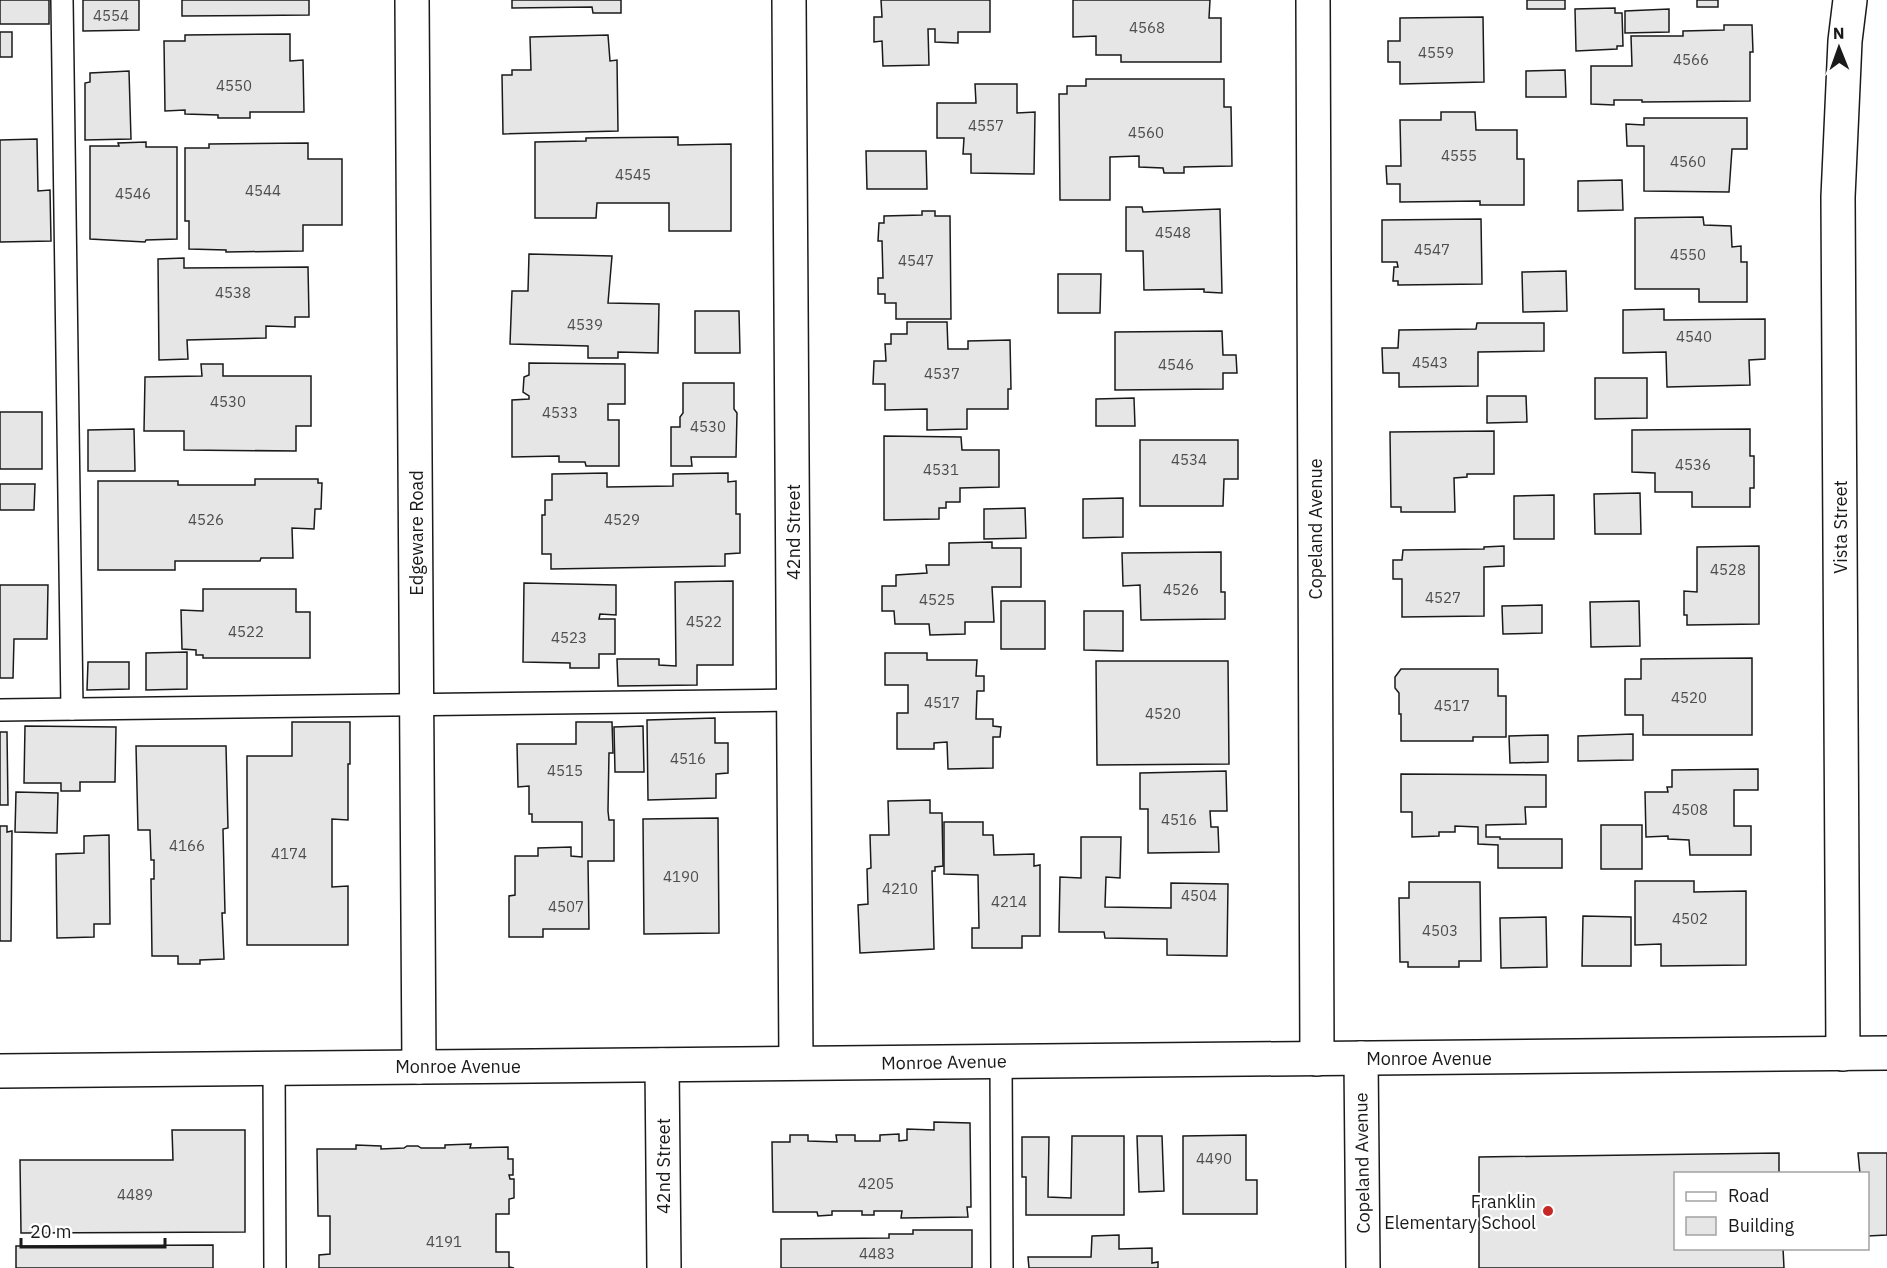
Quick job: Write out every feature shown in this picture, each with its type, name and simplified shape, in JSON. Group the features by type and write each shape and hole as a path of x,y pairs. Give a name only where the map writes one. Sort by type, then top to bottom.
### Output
{"street":[{"name":"Edgeware Road","path":"412,0 419,1067"},
{"name":"42nd Street","path":"789,0 796,1063"},
{"name":"Copeland Avenue","path":"1313,0 1317,1059"},
{"name":"Vista Street","path":"1843,1054 1838,198 1845,41 1850,0"},
{"name":"Monroe Avenue","path":"0,1071 1887,1053"},
{"name":"Copeland Avenue","path":"1361,1058 1363,1268"},
{"name":"42nd Street","path":"662,1065 664,1268"}],"lane":[{"path":"62,0 72,709"},
{"path":"0,710 794,700"},
{"path":"1001,1061 1002,1268"},
{"path":"274,1068 275,1268"}],"building":[{"path":"0,0 49,0 49,24 0,24"},
{"path":"83,0 139,0 139,30 83,31"},
{"path":"182,0 309,0 309,15 182,16"},
{"path":"512,0 621,0 621,13 593,13 592,7 512,8"},
{"path":"881,0 990,0 990,32 958,32 958,43 935,42 935,29 928,29 929,65 883,66 882,41 874,42 874,17 882,17"},
{"path":"1073,0 1210,0 1209,18 1221,18 1221,62 1121,62 1121,55 1096,55 1096,36 1073,37"},
{"path":"1527,0 1565,0 1565,9 1527,9"},
{"path":"1697,0 1718,0 1718,7 1697,7"},
{"path":"1615,8 1615,13 1622,13 1623,46 1617,46 1617,49 1576,51 1575,9"},
{"path":"1669,9 1669,32 1625,33 1625,11"},
{"path":"1483,17 1484,82 1400,84 1400,62 1388,62 1388,41 1400,41 1400,18"},
{"path":"1724,25 1752,25 1750,101 1614,100 1614,105 1591,104 1591,66 1632,66 1631,36 1683,36 1683,31 1724,30"},
{"path":"0,32 12,32 12,57 0,57"},
{"path":"290,34 290,61 303,60 304,112 250,112 250,118 218,118 218,115 185,114 185,110 165,111 164,41 185,41 185,35"},
{"path":"608,35 610,61 617,60 618,131 503,134 502,75 512,75 512,70 531,70 530,37"},
{"path":"1565,70 1566,97 1526,97 1526,71"},
{"path":"129,71 131,139 85,140 85,83 90,82 90,73"},
{"path":"1086,79 1224,79 1224,107 1231,107 1232,166 1184,167 1184,173 1164,173 1163,168 1139,167 1139,156 1110,157 1110,200 1060,200 1059,94 1067,94 1067,86 1086,86"},
{"path":"975,84 1017,84 1017,113 1035,112 1034,174 971,173 971,154 963,154 964,138 937,138 937,103 976,103"},
{"path":"1441,112 1475,112 1476,130 1517,130 1517,159 1524,159 1524,205 1480,205 1480,201 1400,202 1400,184 1387,184 1386,166 1401,166 1400,120 1441,120"},
{"path":"1644,118 1747,118 1747,149 1732,149 1729,192 1644,191 1644,146 1627,146 1626,124 1644,125"},
{"path":"678,137 678,145 731,144 731,231 669,231 669,203 597,203 596,218 535,218 535,142 586,141 586,138"},
{"path":"37,139 38,191 50,190 51,241 0,242 0,140"},
{"path":"146,142 146,147 177,147 177,239 146,240 145,242 90,239 90,146 119,146 118,143"},
{"path":"308,143 308,159 342,159 342,225 303,225 303,251 226,252 226,250 189,249 189,221 185,221 185,148 209,148 209,144"},
{"path":"866,151 926,151 927,189 867,189"},
{"path":"1622,180 1623,210 1578,211 1578,181"},
{"path":"1126,207 1142,207 1143,212 1220,209 1222,293 1204,292 1204,289 1144,290 1143,251 1126,251"},
{"path":"922,211 935,211 935,216 950,216 951,319 896,319 896,303 885,303 885,294 878,294 878,278 883,278 882,241 878,241 879,223 884,223 884,216 922,215"},
{"path":"1703,217 1704,225 1731,226 1732,247 1741,246 1741,262 1747,262 1747,302 1699,302 1699,289 1635,289 1635,218"},
{"path":"1481,219 1482,284 1398,285 1398,281 1393,281 1394,267 1398,267 1397,262 1382,262 1382,220"},
{"path":"529,254 612,256 608,303 659,304 658,353 618,352 618,358 588,358 588,346 510,344 512,291 528,291"},
{"path":"184,258 184,268 308,267 309,317 295,317 295,327 266,326 266,338 187,340 188,359 159,360 158,259"},
{"path":"1566,271 1567,311 1523,312 1522,272"},
{"path":"1058,274 1101,274 1100,313 1058,313"},
{"path":"1664,309 1664,320 1765,319 1765,359 1749,360 1750,385 1667,387 1666,352 1623,353 1623,310"},
{"path":"695,311 739,311 740,353 695,353"},
{"path":"907,322 947,322 948,349 968,349 968,341 1010,340 1011,389 1008,389 1008,409 967,409 967,429 927,430 927,409 885,410 885,384 873,384 874,361 886,361 885,344 891,344 891,334 907,334"},
{"path":"1477,323 1544,323 1544,351 1478,352 1478,386 1399,387 1399,373 1383,373 1382,348 1398,348 1399,330 1476,329"},
{"path":"1222,331 1223,355 1236,355 1237,373 1223,373 1223,389 1115,390 1115,332"},
{"path":"529,363 625,364 625,404 608,404 608,420 619,420 619,466 586,466 585,462 559,462 559,456 512,457 512,400 529,399 529,396 523,392 524,377 529,375"},
{"path":"201,364 223,364 223,376 311,376 311,426 296,426 296,451 184,450 184,431 144,431 145,377 202,376"},
{"path":"1595,378 1647,378 1647,418 1595,419"},
{"path":"683,383 734,383 734,409 737,413 736,457 691,457 692,466 671,466 671,427 680,427 680,417 683,413"},
{"path":"1487,396 1526,396 1527,422 1487,423"},
{"path":"1134,398 1135,426 1096,426 1096,399"},
{"path":"0,412 42,412 42,469 0,469"},
{"path":"134,429 135,471 88,471 88,430"},
{"path":"1750,429 1750,456 1754,456 1754,488 1750,488 1750,507 1692,507 1692,492 1655,492 1655,473 1632,472 1632,430"},
{"path":"1494,431 1494,474 1467,474 1467,477 1454,478 1455,512 1401,512 1401,507 1391,507 1390,432"},
{"path":"884,436 961,437 962,450 999,450 999,487 960,488 960,502 946,502 946,508 939,508 939,519 884,520"},
{"path":"1140,440 1238,440 1238,479 1224,479 1223,506 1140,506"},
{"path":"607,473 607,487 673,486 673,474 728,473 728,482 736,481 736,514 740,514 740,553 725,554 725,566 551,569 551,554 542,554 542,515 545,515 545,500 552,500 552,474"},
{"path":"255,479 318,479 318,483 322,483 321,509 315,509 314,529 292,528 293,558 261,558 260,561 175,561 175,570 98,570 98,481 178,481 178,485 255,485"},
{"path":"0,484 35,484 34,510 0,510"},
{"path":"1640,493 1641,534 1595,534 1594,494"},
{"path":"1554,495 1554,539 1514,539 1514,496"},
{"path":"1123,498 1123,537 1083,538 1083,499"},
{"path":"1025,508 1026,538 984,539 984,509"},
{"path":"992,542 992,548 1021,548 1021,587 992,587 994,622 965,622 965,634 930,635 929,624 895,624 894,611 882,611 882,586 896,586 896,575 927,573 926,565 949,565 949,543"},
{"path":"1504,546 1504,566 1484,567 1484,616 1402,617 1402,579 1393,579 1393,560 1402,560 1403,550 1484,549 1484,547"},
{"path":"1759,546 1759,624 1687,625 1687,615 1684,615 1684,591 1697,592 1697,547"},
{"path":"1221,552 1221,592 1225,592 1225,619 1141,620 1140,585 1123,586 1122,553"},
{"path":"733,581 733,665 697,665 697,685 618,686 617,659 659,659 659,665 676,666 675,582"},
{"path":"524,583 616,585 616,615 600,614 599,619 615,619 615,654 599,654 599,668 570,668 570,663 523,662"},
{"path":"0,585 48,585 47,639 14,639 13,678 0,678"},
{"path":"203,589 296,589 296,612 310,612 310,658 203,658 203,655 196,655 196,650 182,649 181,610 203,611"},
{"path":"1001,601 1045,601 1045,649 1001,649"},
{"path":"1639,601 1640,646 1591,647 1590,602"},
{"path":"1542,605 1542,633 1503,634 1502,606"},
{"path":"1084,611 1123,611 1123,651 1084,650"},
{"path":"187,652 187,689 146,690 146,653"},
{"path":"885,653 927,653 927,660 977,660 976,676 984,676 984,691 977,691 976,719 993,719 993,726 1001,727 1000,737 993,737 993,768 948,769 947,742 934,743 934,749 897,749 897,713 908,713 908,685 885,685"},
{"path":"1752,658 1752,735 1643,735 1643,715 1625,715 1625,679 1641,679 1641,659"},
{"path":"1096,661 1228,661 1229,764 1097,765"},
{"path":"88,662 129,662 129,689 87,690"},
{"path":"1401,669 1498,669 1498,696 1506,696 1506,737 1473,737 1473,741 1401,741 1401,714 1399,714 1399,693 1395,688 1395,677"},
{"path":"715,718 715,743 728,743 728,773 716,774 716,798 648,800 647,720"},
{"path":"292,722 350,722 348,820 332,819 332,887 348,886 348,945 247,945 247,756 292,756"},
{"path":"576,722 612,722 613,753 609,753 608,811 609,820 614,820 614,861 588,861 589,929 543,929 543,937 509,937 509,896 515,895 515,856 538,856 538,848 571,847 571,856 582,857 582,822 532,822 532,814 529,814 529,786 518,787 517,744 576,744"},
{"path":"25,726 116,727 115,782 80,782 80,791 61,791 61,783 24,783"},
{"path":"643,726 644,772 615,772 614,727"},
{"path":"0,732 7,732 8,805 0,805"},
{"path":"1633,734 1633,760 1578,761 1578,736"},
{"path":"1548,735 1548,762 1510,763 1509,736"},
{"path":"136,746 226,746 228,828 223,829 224,959 200,960 200,964 178,964 178,956 152,956 151,879 154,879 154,860 151,860 150,830 138,830"},
{"path":"1758,769 1758,790 1734,790 1734,826 1751,826 1751,855 1690,855 1689,840 1668,839 1668,836 1646,837 1645,792 1668,792 1667,787 1672,787 1672,770"},
{"path":"1226,771 1227,811 1210,811 1211,827 1218,827 1219,852 1148,853 1148,809 1140,809 1140,773"},
{"path":"1401,774 1546,775 1546,807 1525,807 1526,824 1486,825 1486,837 1562,839 1562,868 1498,868 1498,845 1478,844 1478,827 1455,826 1455,832 1439,832 1439,836 1412,837 1412,812 1401,812"},
{"path":"16,792 58,793 57,833 15,832"},
{"path":"930,800 930,813 942,813 943,866 935,867 935,871 932,871 934,949 860,953 858,905 868,904 867,869 871,868 870,835 889,835 888,801"},
{"path":"718,818 719,933 644,934 643,819"},
{"path":"944,822 983,822 983,835 993,835 994,855 1034,854 1034,866 1040,865 1040,936 1022,936 1022,948 972,948 972,928 979,928 978,875 944,874"},
{"path":"1601,825 1642,825 1642,869 1601,869"},
{"path":"0,826 7,826 7,832 12,831 11,941 0,941"},
{"path":"109,835 110,924 94,924 94,937 57,938 56,854 84,853 84,836"},
{"path":"1081,837 1121,837 1120,878 1106,877 1105,907 1171,908 1171,883 1228,884 1227,956 1167,955 1167,939 1105,938 1104,932 1059,932 1060,877 1081,878"},
{"path":"1635,881 1694,881 1694,892 1746,891 1746,965 1661,966 1661,944 1635,945"},
{"path":"1409,882 1480,882 1481,961 1459,961 1459,967 1408,967 1408,962 1400,962 1399,898 1409,898"},
{"path":"1583,916 1631,917 1631,966 1582,966"},
{"path":"1546,917 1547,967 1501,968 1500,918"},
{"path":"934,1122 970,1123 971,1207 967,1207 968,1217 901,1218 902,1211 874,1211 874,1215 862,1215 862,1211 832,1211 832,1215 818,1216 817,1212 773,1212 772,1142 790,1142 790,1135 808,1135 808,1141 837,1142 836,1135 855,1135 855,1141 880,1141 880,1135 899,1134 899,1141 907,1140 907,1129 934,1130"},
{"path":"172,1130 245,1130 245,1232 21,1233 20,1160 173,1160"},
{"path":"1246,1135 1246,1180 1257,1180 1257,1214 1183,1214 1183,1136"},
{"path":"1072,1136 1124,1136 1124,1215 1026,1215 1026,1177 1022,1177 1022,1137 1049,1137 1048,1197 1071,1198"},
{"path":"1137,1136 1162,1136 1164,1191 1139,1192"},
{"path":"471,1144 470,1148 508,1147 508,1159 513,1159 513,1175 509,1175 510,1179 514,1179 514,1198 509,1199 509,1214 496,1214 496,1252 509,1252 509,1267 514,1268 319,1268 319,1255 330,1254 330,1216 318,1216 317,1149 356,1149 356,1145 381,1146 381,1149 407,1146 445,1148 445,1145"},
{"path":"1779,1153 1779,1172 1674,1172 1674,1250 1783,1250 1784,1268 1479,1268 1479,1157"},
{"path":"1858,1153 1887,1153 1887,1235 1869,1236 1869,1172 1860,1172"},
{"path":"913,1230 972,1230 972,1268 781,1268 781,1239 889,1238 889,1234 913,1234"},
{"path":"1119,1235 1119,1249 1152,1248 1152,1263 1158,1262 1158,1268 1029,1268 1028,1257 1091,1257 1092,1236"},
{"path":"213,1245 213,1268 16,1268 16,1246"}],"place":[{"name":"Franklin Elementary School","path":"1548,1211"}]}
